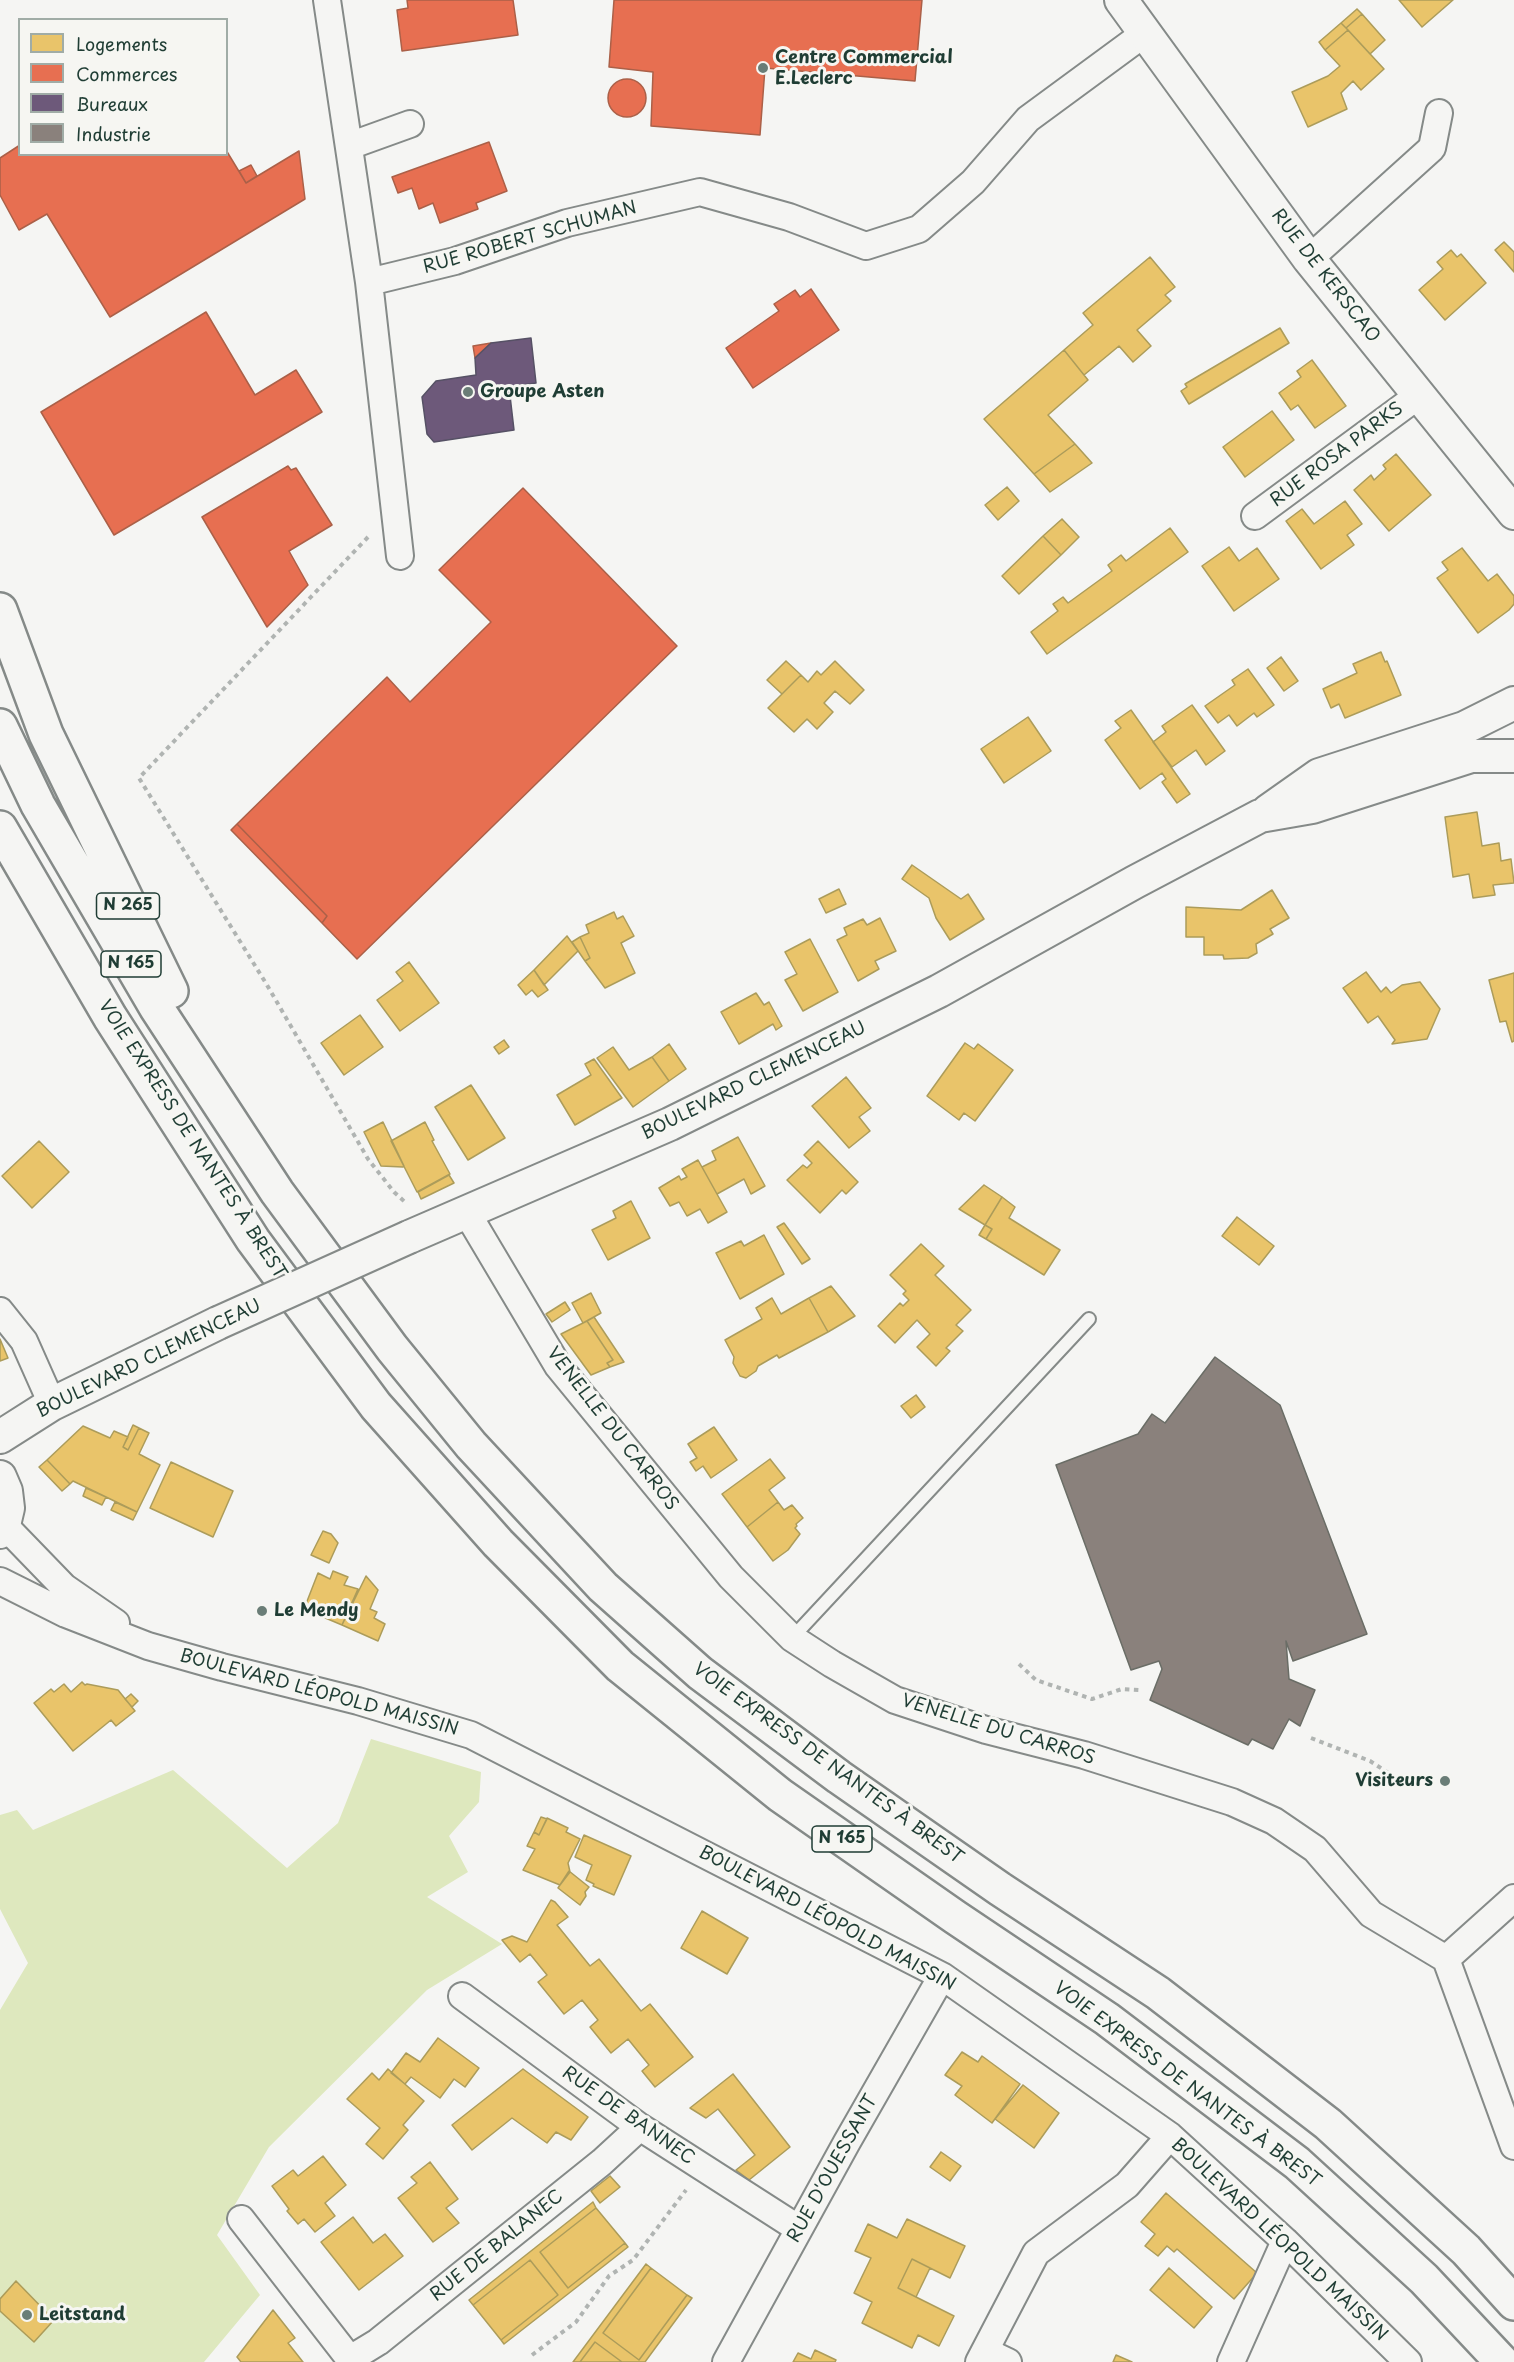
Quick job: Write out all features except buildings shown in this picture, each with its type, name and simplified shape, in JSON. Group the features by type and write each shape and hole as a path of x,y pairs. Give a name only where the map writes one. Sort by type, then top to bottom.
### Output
{"highway":[{"name":"N 265","path":"0,610 51,745 150,950 277,1192"},
{"name":"VOIE EXPRESS DE NANTES À BREST","path":"0,726 38,806 150,997 277,1192 392,1348 471,1445 603,1587 700,1674 839,1777 1000,1889 1158,1993 1328,2124 1466,2250 1514,2302"},
{"name":"VOIE EXPRESS DE NANTES À BREST","path":"0,828 110,1017 253,1240 376,1406 498,1543 620,1666 780,1796 1107,2019 1297,2163 1424,2279 1502,2362"}],"street":[{"path":"327,0 369,282 400,556"},
{"name":"RUE DE KERSCAO","path":"1121,0 1309,259 1514,513"},
{"name":"RUE ROBERT SCHUMAN","path":"369,282 455,261 567,224 700,192 789,217 866,246 920,229 973,182 1028,119 1145,33"},
{"path":"1309,259 1432,148 1439,112"},
{"path":"349,146 410,124"},
{"name":"RUE ROSA PARKS","path":"1255,516 1419,395"},
{"path":"1260,816 1319,775 1464,728 1514,703"},
{"name":"BOULEVARD CLEMENCEAU","path":"0,1437 52,1404 218,1323 420,1232 670,1124 939,991 1135,882 1260,816 1312,807 1471,756 1514,756"},
{"name":"VENELLE DU CARROS","path":"467,1213 558,1366 731,1577 792,1638 895,1700 986,1730 1118,1766 1232,1802 1274,1821 1315,1849 1371,1914 1446,1959"},
{"path":"0,1311 24,1341 52,1404"},
{"path":"0,1477 6,1491 8,1508 2,1528"},
{"name":"BOULEVARD LÉOPOLD MAISSIN","path":"2,1528 64,1587 148,1646"},
{"name":"BOULEVARD LÉOPOLD MAISSIN","path":"0,1581 66,1614 148,1646 358,1701 471,1735 526,1761 942,1976 1170,2136 1285,2241 1408,2362"},
{"path":"1514,1898 1446,1959 1514,2146"},
{"name":"RUE D'OUESSANT","path":"726,2362 942,1976"},
{"name":"RUE DE BANNEC","path":"462,1996 640,2127 799,2229"},
{"name":"RUE DE BALANEC","path":"351,2361 378,2342 602,2162 640,2127"},
{"path":"1008,2362 982,2356 1036,2253 1127,2185 1170,2136"},
{"path":"241,2219 351,2361"},
{"path":"1231,2362 1285,2241"}],"lane":[{"path":"792,1638 1089,1318"}],"path":[{"path":"370,536 139,778 267,985 368,1159 394,1192 420,1232"},
{"path":"1019,1664 1036,1680 1092,1699 1122,1689 1140,1690"},
{"path":"1311,1738 1370,1761 1390,1774"},
{"path":"532,2355 576,2322 609,2276 633,2260 703,2168"}],"green space":[{"path":"371,1739 481,1772 479,1802 449,1836 468,1872 427,1897 502,1944 427,1990 269,2147 217,2235 260,2295 204,2362 0,2362 0,2010 28,1963 0,1909 0,1815 17,1810 33,1830 173,1770 287,1868 338,1823"}],"place":[{"name":"Centre Commercial E.Leclerc","path":"763,68"},
{"name":"Groupe Asten","path":"468,392"},
{"name":"Le Mendy","path":"262,1611"},
{"name":"Visiteurs","path":"1445,1781"},
{"name":"Leitstand","path":"27,2315"}]}
